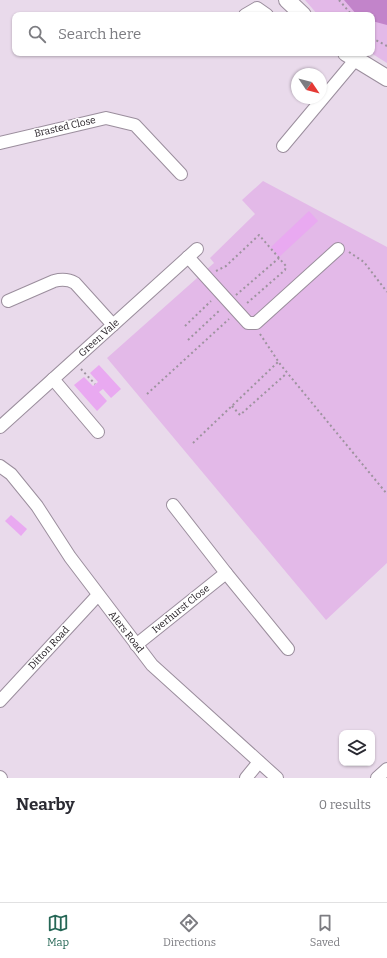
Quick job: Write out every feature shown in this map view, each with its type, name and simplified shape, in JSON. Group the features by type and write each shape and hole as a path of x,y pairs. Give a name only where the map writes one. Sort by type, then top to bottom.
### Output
{"main road":[{"path":"287,0 300,12"},
{"path":"351,57 387,78"}],"street":[{"path":"250,12 257,8 263,12"},
{"path":"283,146 351,57"},
{"name":"Brasted Close","path":"0,143 106,118 134,125 181,174"},
{"path":"208,278 248,323 256,324 338,249"},
{"name":"Green Vale","path":"0,427 193,253 208,278"},
{"path":"8,301 54,281 61,279 71,281 75,283 113,325"},
{"path":"53,379 98,432"},
{"name":"Alers Road","path":"0,466 11,474 37,506 70,557 98,595 136,645 163,676 277,778"},
{"path":"173,505 288,649"},
{"name":"Iverhurst Close","path":"136,645 226,573"},
{"name":"Ditton Road","path":"0,701 98,595"},
{"path":"246,778 259,762"},
{"path":"377,778 387,769"}],"path":[{"path":"339,0 349,12"},
{"path":"375,40 387,46"},
{"path":"147,394 285,270 286,266 259,235 226,266 219,268 208,278"},
{"path":"338,249 350,253 364,262 387,292"},
{"path":"188,340 228,302 279,258"},
{"path":"185,326 220,292"},
{"path":"252,324 278,362 387,494"},
{"path":"74,360 95,384"},
{"path":"193,443 278,362"},
{"path":"232,406 240,415 287,373"}],"shaded area":[{"path":"305,0 387,0 387,63 375,56 375,12 315,12"},
{"path":"344,0 387,0 387,25 375,22 375,12 354,12"},
{"path":"263,181 387,247 387,563 326,620 107,358 214,263 210,258 255,214 242,200"}],"building":[{"path":"309,211 318,221 279,257 271,247"},
{"path":"99,365 121,389 111,398 103,389 99,392 107,401 97,411 74,385 84,377 93,386 98,382 90,373"},
{"path":"11,515 27,529 21,536 5,521"}]}
